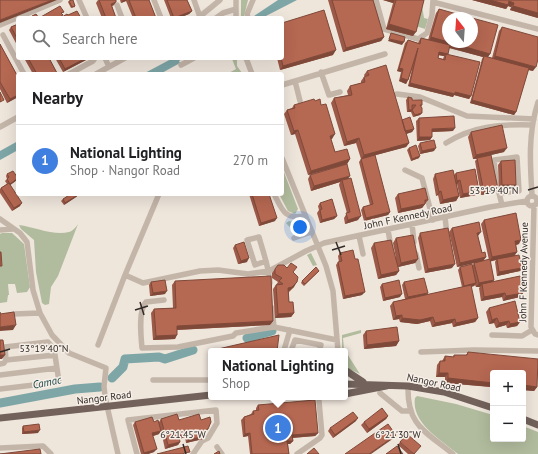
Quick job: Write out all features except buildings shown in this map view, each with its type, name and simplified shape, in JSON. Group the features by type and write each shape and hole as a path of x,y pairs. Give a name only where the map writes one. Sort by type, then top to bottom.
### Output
{"main road":[{"path":"348,372 366,384"},
{"name":"Nangor Road","path":"348,384 392,384 408,386 444,392 490,407"},
{"path":"348,394 377,389 392,384"},
{"name":"Nangor Road","path":"0,418 208,395"},
{"path":"526,420 538,425"}],"street":[{"path":"22,16 60,0"},
{"path":"79,0 86,16"},
{"path":"154,0 160,16"},
{"path":"194,0 199,16"},
{"path":"200,16 220,0"},
{"path":"218,16 222,13 236,13 236,0"},
{"path":"247,16 253,0"},
{"path":"376,0 384,29 418,39 427,33 432,15 433,1 538,29"},
{"path":"117,5 121,16"},
{"path":"0,25 16,18"},
{"path":"2,35 16,60"},
{"path":"284,84 385,54"},
{"path":"16,60 23,72"},
{"path":"73,72 94,60"},
{"path":"107,60 110,67"},
{"path":"100,72 122,60"},
{"path":"181,65 190,60"},
{"path":"247,60 251,72"},
{"path":"322,72 329,95 340,92"},
{"path":"295,80 300,101"},
{"path":"396,94 420,97 468,116 534,119"},
{"path":"532,195 538,199 534,205 529,205 527,201 532,195 530,145 532,125 538,102"},
{"path":"0,127 16,118"},
{"path":"446,143 462,133 504,124 532,125"},
{"path":"499,193 519,191 517,157 494,160 496,181 499,193 502,205"},
{"path":"284,163 304,216 326,266 333,292 338,348"},
{"path":"405,170 422,178 433,220"},
{"path":"98,345 158,196"},
{"path":"275,196 288,216 293,218 304,216"},
{"name":"John F Kennedy Road","path":"125,275 143,283 200,271 218,270 248,274 269,271 317,246 412,224 527,201"},
{"name":"John F Kennedy Avenue","path":"534,205 536,250 532,330 538,335"},
{"path":"445,218 450,245"},
{"path":"0,219 27,242 33,290 40,312 52,335 61,346 74,356 97,364 104,377 107,406 118,454"},
{"path":"412,224 419,268"},
{"path":"0,230 13,229"},
{"path":"388,230 392,254"},
{"path":"294,238 311,232"},
{"path":"359,236 363,254"},
{"path":"266,261 254,265 247,240 259,237 269,271 271,290"},
{"path":"164,300 146,302 143,305 141,323 142,348 178,347 233,336 236,333 274,327 337,340"},
{"path":"272,305 274,327"},
{"path":"14,314 40,312"},
{"path":"287,348 290,330"},
{"path":"492,335 522,336 532,330"},
{"path":"289,348 295,340 321,345 320,348"},
{"path":"0,389 59,382 54,349 48,342 5,348 6,360"},
{"path":"421,352 474,350 538,351"},
{"path":"0,364 4,363 6,360 55,355"},
{"path":"0,375 57,368"},
{"path":"153,380 208,380"},
{"path":"408,386 409,410 413,419 420,427 453,454"},
{"path":"380,393 402,411 409,410"},
{"path":"297,454 322,435 319,401"},
{"path":"137,454 128,420 216,410 217,423 208,438 202,441 193,454"},
{"path":"0,448 40,446 47,449 51,454"},
{"path":"40,446 41,454"},
{"path":"218,447 222,454"}],"green space":[{"path":"241,0 248,0 244,16 241,16"},
{"path":"422,6 424,18 428,19 425,29 416,26"},
{"path":"232,60 237,60 237,66 241,72 231,72 236,69"},
{"path":"284,172 298,209 295,214 288,211 280,196 284,196"},
{"path":"289,221 300,224 302,230 295,233 286,223"},
{"path":"78,224 58,276 51,287 49,304 45,305 42,303 36,272 34,240 21,229 19,225 63,233 72,231"},
{"path":"12,233 24,244 30,287 27,292 17,293 15,284 8,284 9,295 7,302 0,303 0,234"},
{"path":"311,253 317,265 313,266 307,255"},
{"path":"361,330 361,333 343,338 344,348 342,348 342,335"},
{"path":"348,355 360,374 349,369 348,367"},
{"path":"417,396 456,404 490,414 490,442 526,442 526,427 538,432 538,454 458,454 436,437 422,423 415,407 415,398"}],"water":[{"path":"278,0 297,0 266,16 254,16"},
{"path":"169,60 181,60 179,61 180,63 164,72 147,72"},
{"path":"16,142 16,151 0,160 0,151"}],"waterway":[{"name":"Camac","path":"247,338 272,331"},
{"name":"Camac","path":"112,378 123,367 125,359 159,357 165,359 193,350"},
{"name":"Camac","path":"0,403 75,389 100,387"}],"place":[{"name":"National Lighting","path":"278,428"}]}
